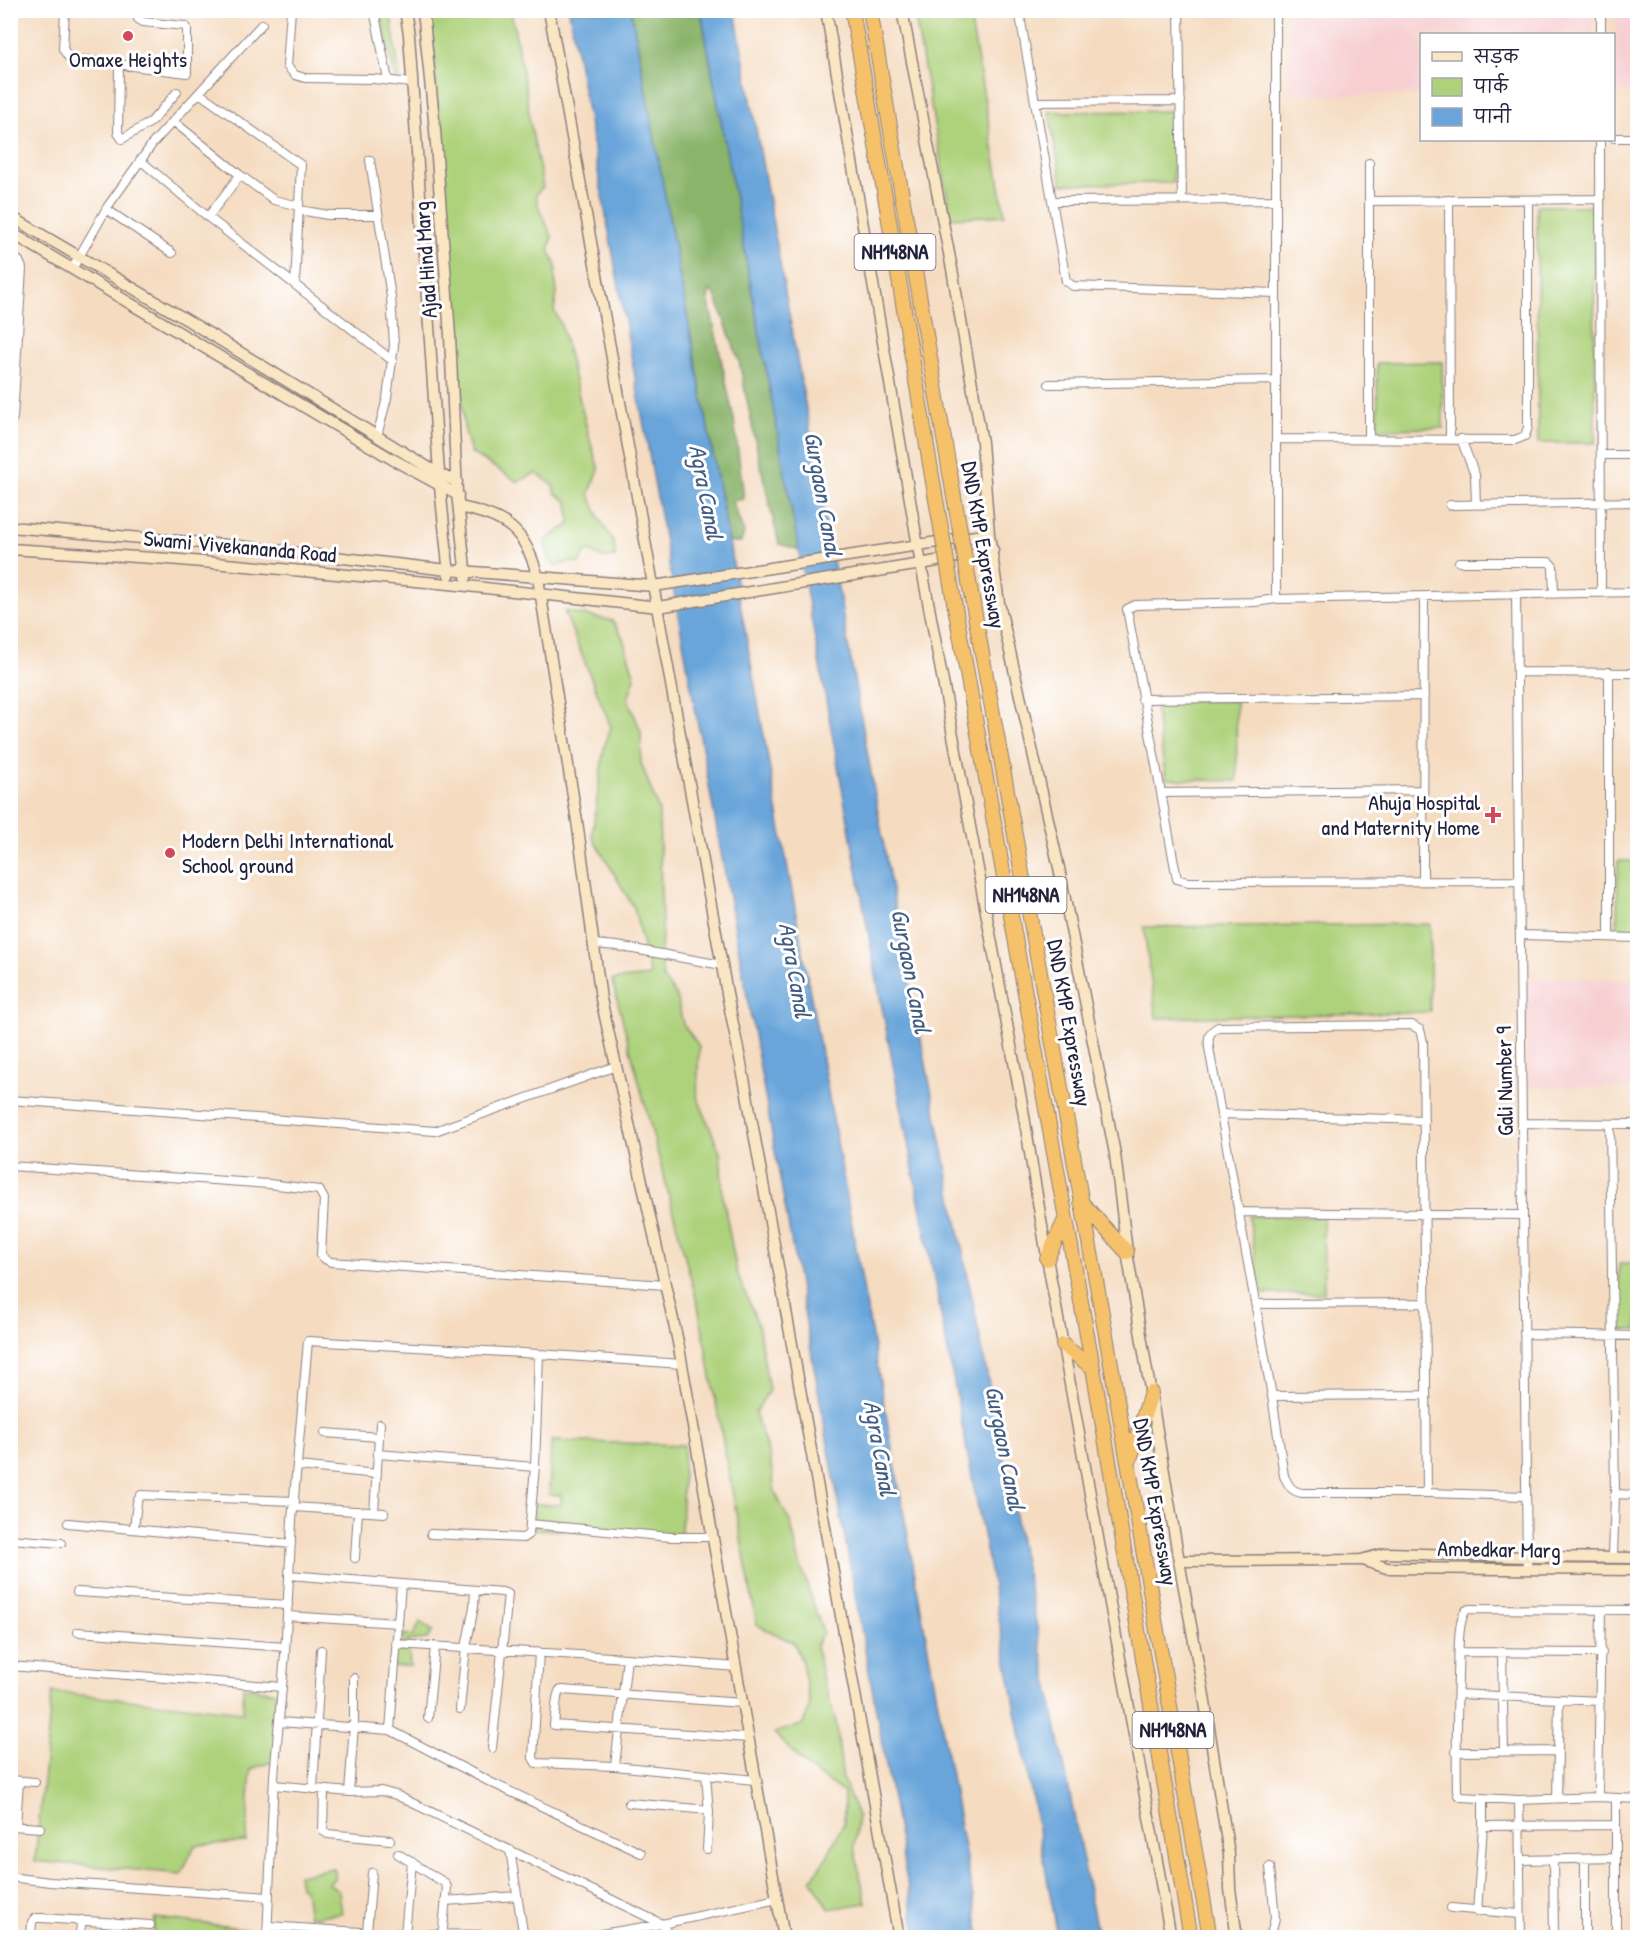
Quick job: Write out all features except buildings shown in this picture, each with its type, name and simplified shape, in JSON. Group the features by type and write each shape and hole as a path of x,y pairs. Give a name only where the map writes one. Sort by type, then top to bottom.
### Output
{"highway":[{"name":"DND KMP Expressway","path":"852,10 935,494 1093,1368 1191,1938"},
{"name":"DND KMP Expressway","path":"870,10 1210,1938"},
{"path":"1081,1202 1127,1252"},
{"path":"1047,1259 1065,1220"},
{"path":"1063,1346 1093,1368"},
{"path":"1128,1467 1151,1393"}],"street":[{"path":"65,10 63,49 69,58 186,73 187,28 180,25 143,22 138,19 135,10"},
{"path":"291,10 287,66 295,75 305,78 412,83"},
{"path":"374,10 388,81"},
{"path":"405,10 409,35 439,474 449,584"},
{"name":"Ajad Hind Marg","path":"423,10 434,119 450,336 458,501 466,587"},
{"path":"549,10 898,1938"},
{"path":"826,10 921,564 1021,1099 1047,1259 1171,1938"},
{"path":"902,10 952,269 982,442 999,603 1059,868 1115,1154 1127,1252 1229,1854 1230,1889 1237,1938"},
{"path":"1088,10 1019,11 1064,278 1069,284 1276,293"},
{"path":"1179,10 1182,201"},
{"path":"1276,10 1276,599"},
{"path":"1601,10 1601,33"},
{"path":"72,270 106,209 140,160 172,121 262,24"},
{"path":"119,65 118,133 122,139 151,122 177,92"},
{"path":"199,93 301,165 295,285"},
{"path":"1035,102 1181,101"},
{"path":"172,121 274,200 328,215 378,215"},
{"path":"1615,138 1638,138"},
{"path":"1600,141 1601,593"},
{"path":"140,160 208,217 393,361"},
{"path":"370,160 391,297 394,345 387,398 377,436"},
{"path":"1368,163 1369,440"},
{"path":"208,217 240,175"},
{"path":"1369,201 1600,199"},
{"path":"1052,201 1276,200"},
{"path":"1276,439 1515,440 1525,436 1527,432 1528,200"},
{"path":"1449,201 1450,439"},
{"path":"106,209 172,253"},
{"path":"10,216 187,320 439,474 457,482"},
{"path":"10,232 440,487 458,501 506,524 521,535 533,557 577,821 601,999 682,1364 784,1938"},
{"path":"10,255 19,261 22,268 13,418 10,422"},
{"path":"1049,384 1276,380"},
{"path":"1461,439 1475,475 1476,504"},
{"path":"1601,455 1638,455"},
{"path":"1450,505 1638,502"},
{"path":"10,527 238,546 448,570 654,586 918,543 990,534"},
{"name":"Swami Vivekananda Road","path":"10,549 169,559 449,584 658,608 993,550"},
{"path":"1459,562 1549,562 1553,567 1554,594"},
{"path":"1519,881 1182,881 1177,879 1142,699 1127,612 1129,606 1135,604 1255,602 1276,599 1638,592"},
{"name":"Gali Number 9","path":"1516,594 1527,1563"},
{"path":"1423,881 1424,596"},
{"path":"1517,672 1638,673"},
{"path":"1609,672 1610,938"},
{"path":"1142,699 1424,696"},
{"path":"1161,794 1423,790"},
{"path":"1520,935 1638,938"},
{"path":"594,944 722,965"},
{"path":"1427,1493 1424,1120 1420,1030 1412,1025 1218,1027 1211,1031 1208,1037 1209,1048 1256,1304 1284,1476 1293,1491 1302,1493 1526,1496"},
{"path":"10,1100 435,1131 616,1066"},
{"path":"1221,1114 1424,1120"},
{"path":"1522,1123 1638,1124"},
{"path":"1610,1124 1615,1494 1613,1557"},
{"path":"10,1166 269,1184 319,1190 324,1199 321,1255 325,1260 331,1262 665,1285"},
{"path":"1238,1212 1523,1215"},
{"path":"1256,1304 1425,1303"},
{"path":"1524,1334 1638,1336"},
{"path":"267,1938 273,1785 308,1341 682,1364"},
{"path":"431,1534 523,1538 529,1534 535,1467 540,1354"},
{"path":"1272,1396 1426,1395"},
{"path":"374,1512 380,1424"},
{"path":"324,1432 379,1437"},
{"path":"378,1454 535,1467"},
{"path":"298,1466 377,1474"},
{"path":"1615,1494 1638,1495"},
{"path":"134,1528 137,1502 141,1495 384,1512"},
{"path":"355,1558 358,1511"},
{"path":"68,1523 291,1544"},
{"path":"530,1524 660,1536 712,1538"},
{"path":"10,1539 61,1543"},
{"name":"Ambedkar Marg","path":"1179,1561 1361,1560 1387,1568 1527,1563 1613,1557 1638,1558"},
{"name":"Ambedkar Marg","path":"1527,1563 1638,1570"},
{"path":"289,1575 508,1594 492,1748"},
{"path":"390,1730 401,1584"},
{"path":"460,1709 466,1647 475,1590"},
{"path":"77,1592 288,1605"},
{"path":"1638,1610 1469,1609 1463,1614 1459,1652 1456,1752 1458,1796 1483,1800 1598,1797 1638,1799"},
{"path":"1598,1797 1601,1610"},
{"path":"287,1616 398,1623"},
{"path":"78,1632 285,1647"},
{"path":"396,1644 501,1649 736,1667"},
{"path":"428,1718 435,1646"},
{"path":"313,1789 321,1650"},
{"path":"1502,1651 1504,1752"},
{"path":"539,1652 533,1761 560,1765 615,1766 755,1780"},
{"path":"1459,1652 1602,1653"},
{"path":"615,1766 627,1658"},
{"path":"10,1666 282,1687"},
{"path":"349,1792 354,1726 354,1678"},
{"path":"742,1703 567,1689 560,1691 557,1698 554,1725 749,1738"},
{"path":"1458,1694 1600,1701"},
{"path":"1557,1798 1559,1700"},
{"path":"279,1722 390,1730 490,1782 641,1853"},
{"path":"1456,1752 1558,1751"},
{"path":"706,1775 709,1810 707,1849"},
{"path":"35,1782 15,1781 13,1826 40,1828"},
{"path":"273,1785 349,1792 381,1791 396,1795 662,1924 670,1938"},
{"path":"324,1790 323,1831 328,1834 390,1840"},
{"path":"1616,1798 1616,1938"},
{"path":"1477,1912 1483,1800"},
{"path":"1520,1800 1521,1938"},
{"path":"629,1803 709,1810"},
{"path":"1483,1826 1616,1825"},
{"path":"510,1850 524,1938"},
{"path":"398,1854 445,1883 447,1887 442,1936"},
{"path":"1521,1860 1616,1858"},
{"path":"1553,1859 1554,1938"},
{"path":"1585,1859 1585,1938"},
{"path":"405,1934 412,1862"},
{"path":"1270,1867 1275,1918 1270,1938"},
{"path":"367,1932 372,1873"},
{"path":"10,1877 50,1882 269,1897"},
{"path":"445,1901 517,1896"},
{"path":"577,1938 662,1924 777,1899"},
{"path":"1451,1908 1520,1914"},
{"path":"31,1938 32,1922 35,1918 150,1925"},
{"path":"79,1938 82,1920"},
{"path":"111,1938 113,1922"},
{"path":"268,1926 442,1936 488,1935"}],"shaded area":[{"path":"1289,11 1592,11 1592,33 1420,33 1420,95 1289,95"},
{"path":"1615,11 1637,11 1637,91 1615,91"},
{"path":"1527,979 1637,979 1637,1088 1527,1087"}],"green space":[{"path":"380,11 390,11 400,77 395,77"},
{"path":"430,11 511,11 543,187 536,194 538,205 552,237 549,250 556,266 557,293 554,310 561,325 599,470 589,494 612,540 615,557 603,558 588,550 579,563 569,562 557,566 550,561 544,543 570,524 568,502 555,493 553,485 536,473 518,482 471,453 464,427"},
{"path":"631,11 701,11 799,550 779,544 739,361 715,295 710,290 708,298 734,420 744,499 732,501 744,533 741,542 729,542"},
{"path":"914,11 969,11 1005,215 951,218"},
{"path":"1175,111 1173,183 1062,184 1049,112"},
{"path":"1537,206 1594,206 1595,443 1538,443"},
{"path":"1442,362 1443,428 1378,429 1377,363"},
{"path":"564,611 613,621 623,638 635,678 628,699 641,732 641,763 659,811 663,979 676,995 683,1024 699,1046 697,1096 720,1152 723,1198 737,1273 758,1324 769,1390 755,1413 770,1459 775,1492 791,1524 799,1561 823,1632 816,1646 823,1681 836,1722 843,1780 858,1816 854,1847 866,1903 829,1909 811,1879 824,1862 844,1822 844,1793 807,1767 774,1733 804,1724 810,1704 802,1662 794,1643 757,1625 698,1306 612,980 650,976 634,908 592,836 604,748 611,727"},
{"path":"1154,700 1236,701 1237,781 1166,779"},
{"path":"1618,861 1637,861 1637,929 1617,929"},
{"path":"1430,924 1430,1012 1156,1018 1144,927"},
{"path":"1249,1216 1323,1217 1324,1293 1261,1294"},
{"path":"1619,1263 1637,1263 1637,1330 1619,1330"},
{"path":"551,1441 684,1445 681,1534 533,1529 534,1504 561,1505 561,1495 549,1495"},
{"path":"420,1622 433,1631 427,1639 408,1641 410,1666 391,1667 396,1648 402,1645 404,1634 413,1636"},
{"path":"243,1687 281,1693 275,1761 251,1769 246,1842 195,1845 181,1874 35,1861 52,1692 243,1712"},
{"path":"333,1868 335,1877 329,1884 339,1892 342,1913 309,1917 305,1889 300,1887 298,1875"},
{"path":"155,1918 250,1929 250,1937 153,1937"}],"water":[{"name":"Agra Canal","path":"569,11 631,11 980,1937 917,1937"},
{"path":"701,11 735,11 894,902 1098,1937 1058,1937 880,997"}],"place":[{"name":"Omaxe Heights","path":"128,36"},
{"name":"Ahuja Hospital and Maternity Home","path":"1493,815"},
{"name":"Modern Delhi International School ground","path":"170,853"}],"water label":[{"name":"Gurgaon Canal","path":"823,494"},
{"name":"Gurgaon Canal","path":"911,971"},
{"name":"Gurgaon Canal","path":"1005,1448"}]}
